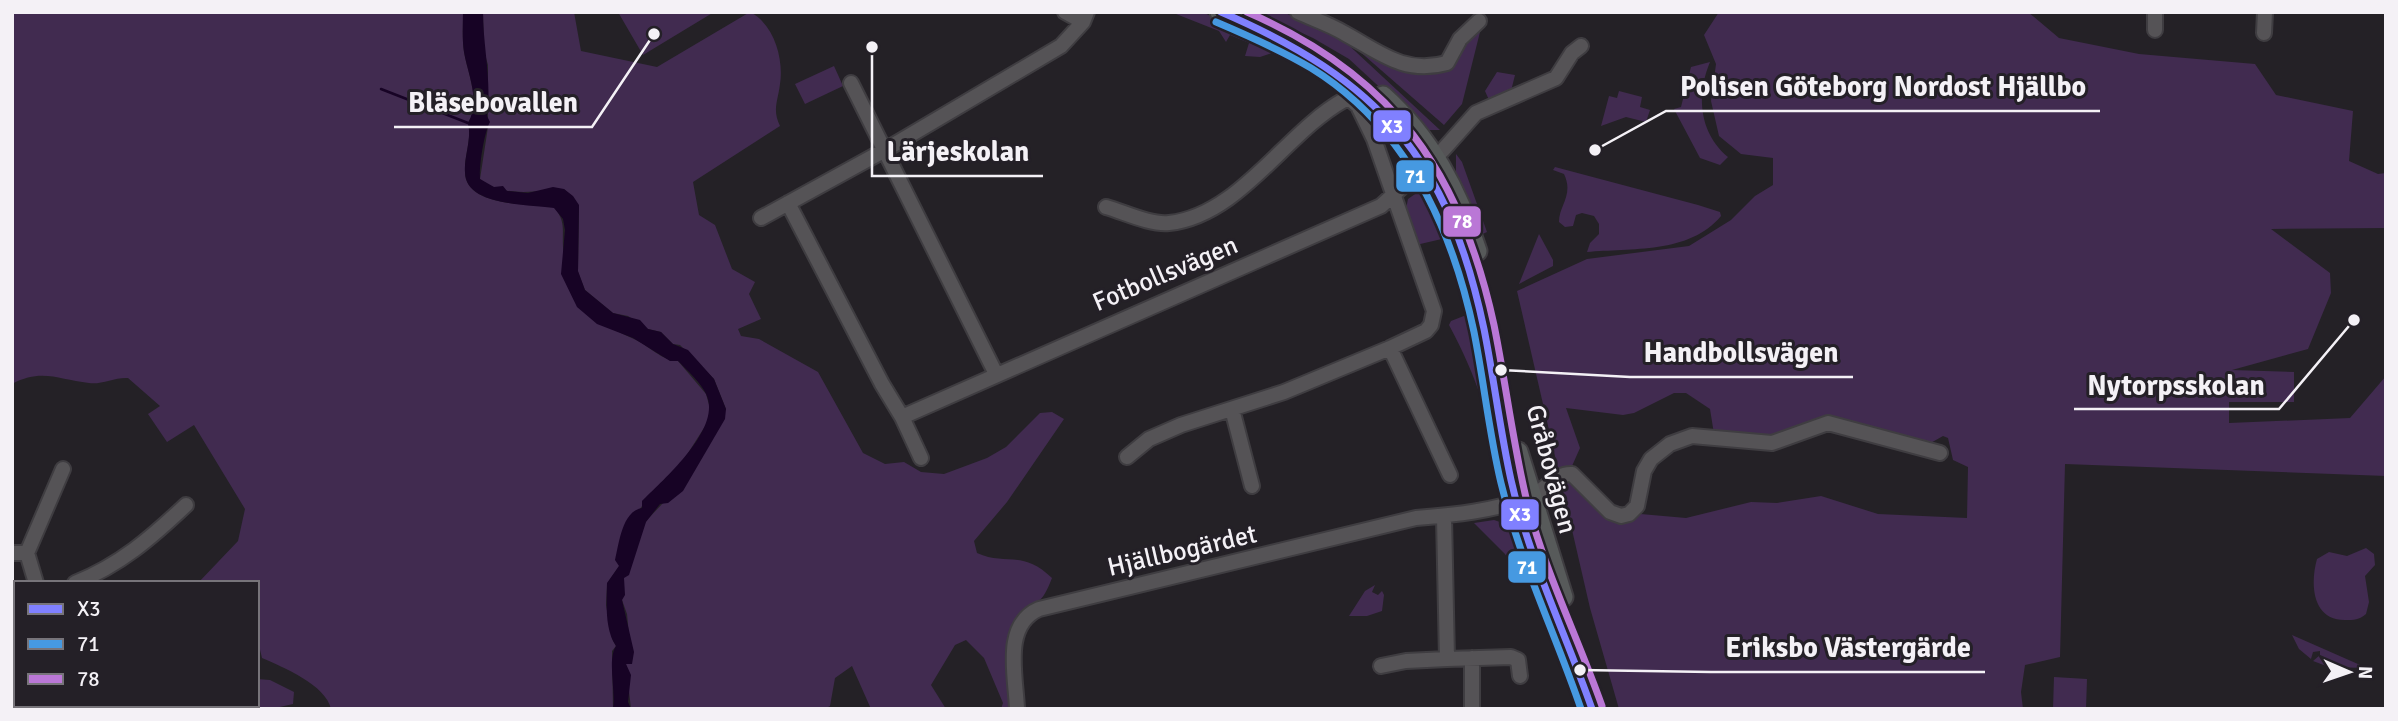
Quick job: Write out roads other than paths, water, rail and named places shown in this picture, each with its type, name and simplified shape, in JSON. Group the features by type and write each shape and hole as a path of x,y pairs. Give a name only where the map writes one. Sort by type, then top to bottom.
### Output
{"main road":[{"name":"Gråbovägen","path":"1220,12 1293,43 1346,77 1381,109 1429,163"},
{"name":"Gråbovägen","path":"1242,12 1320,49 1357,74 1402,114 1429,163 1472,281 1523,499 1592,709"},
{"name":"Gråbovägen","path":"1523,499 1599,709"}],"street":[{"path":"761,218 884,150 1061,46 1085,17 1065,12"},
{"path":"1298,12 1345,33 1377,55 1400,65 1447,63 1460,39 1479,20"},
{"path":"2155,12 2155,30"},
{"path":"2264,33 2265,12"},
{"name":"Fotbollsvägen","path":"902,417 1381,206 1429,163 1476,113 1556,78 1572,53 1581,46"},
{"path":"851,83 996,374"},
{"path":"1106,207 1167,224 1195,215 1224,200 1258,175 1308,123 1344,100 1351,100 1358,106 1370,130 1431,300 1434,319 1426,331 1391,348 1284,392 1181,425 1149,439 1127,457"},
{"path":"788,203 882,384 902,417 920,458"},
{"path":"1391,348 1450,475"},
{"path":"1232,409 1252,486"},
{"path":"1523,499 1561,475 1572,474 1611,512 1621,516 1629,514 1637,506 1644,471 1651,459 1670,444 1692,436 1772,443 1829,423 1940,453"},
{"path":"36,581 20,553 63,469"},
{"name":"Hjällbogärdet","path":"1017,709 1015,636 1030,613 1416,518 1444,517 1523,499"},
{"path":"80,581 103,572 139,550 186,505"},
{"path":"1444,517 1447,659"},
{"path":"1381,666 1406,661 1511,657 1520,665 1520,676"},
{"path":"1472,658 1472,709"}],"waterway":[{"path":"381,89 468,123"}],"place":[{"name":"Bläsebovallen","path":"654,34"},
{"name":"Lärjeskolan","path":"872,47"},
{"name":"Polisen Göteborg Nordost Hjällbo","path":"1595,150"},
{"name":"Nytorpsskolan","path":"2354,320"},
{"name":"Handbollsvägen","path":"1501,370"},
{"name":"Eriksbo Västergärde","path":"1580,670"}]}
